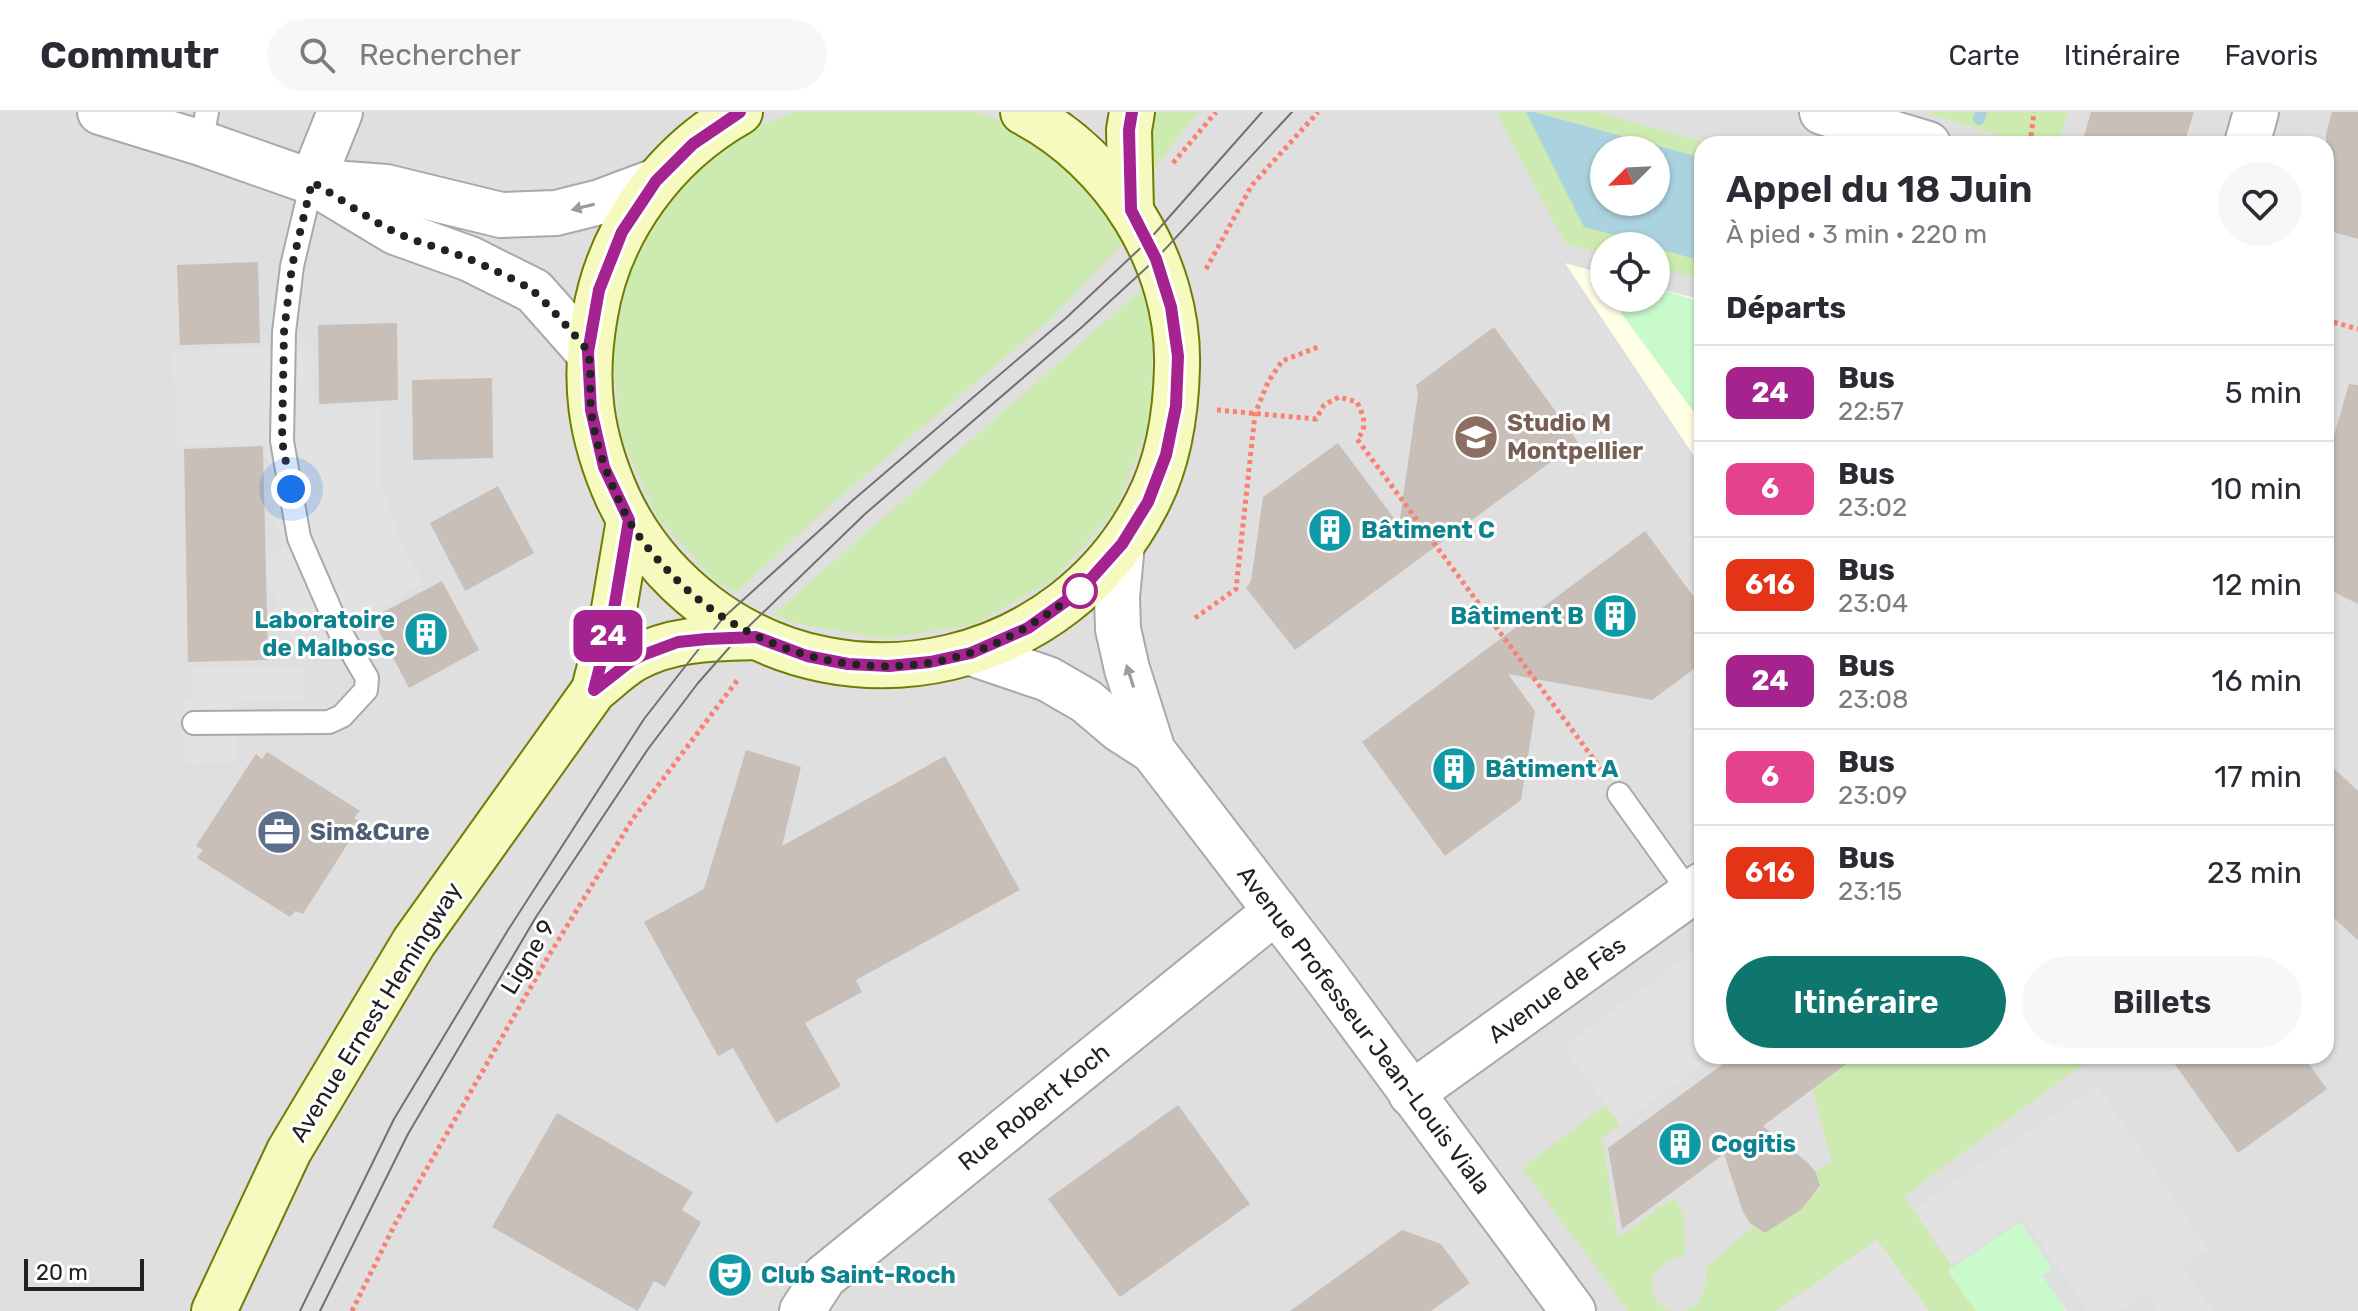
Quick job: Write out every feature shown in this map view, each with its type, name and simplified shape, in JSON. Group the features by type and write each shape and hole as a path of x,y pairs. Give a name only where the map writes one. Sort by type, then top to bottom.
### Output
{"main road":[{"path":"740,112 693,144 656,181 622,232 599,290 588,352 591,410 604,467 629,520 655,558 687,591 723,618 762,640 807,656 889,666 930,662 971,653 1028,628 1080,591 1122,544 1148,502 1166,455 1176,406 1177,369 1171,307 1156,259 1131,210 1092,161 1043,123 1023,112"},
{"path":"1131,210 1129,130 1132,112"},
{"name":"Avenue Ernest Hemingway","path":"594,690 613,615 629,520"},
{"name":"Avenue Ernest Hemingway","path":"214,1311 289,1151 414,942 594,690 631,661 678,642 762,640"}],"street":[{"path":"100,112 204,128 312,182 395,232 470,259 534,291 588,352"},
{"path":"312,182 340,112"},
{"path":"1822,112 1902,136"},
{"path":"2249,136 2256,112"},
{"path":"312,182 386,187 501,215 556,213 600,202 656,181"},
{"name":"Avenue Professeur Jean-Louis Viala","path":"1122,544 1117,597 1118,629 1153,751"},
{"name":"Avenue Professeur Jean-Louis Viala","path":"971,653 1048,679 1086,701 1119,729 1153,751 1573,1311"},
{"name":"Avenue de Fès","path":"1411,1094 1694,890"},
{"name":"Rue Robert Koch","path":"802,1311 824,1277 1276,911"}],"lane":[{"path":"194,723 329,722 342,716 366,690 367,678 339,630 299,538 282,441 284,332 290,279 312,182"},
{"path":"1619,794 1694,887"}],"path":[{"path":"1206,280 1205,267 1252,185 1318,112"},
{"path":"2031,136 2034,112"},
{"path":"2334,322 2358,329"},
{"path":"1195,618 1236,589 1255,414 1268,382 1282,361 1318,347"},
{"path":"1255,414 1316,419 1324,405 1339,397 1357,402 1365,419 1363,433 1357,439 1619,794"},
{"name":"Ligne 9","path":"352,1311 395,1224 476,1079 625,832 762,640"}],"shaded area":[{"path":"0,112 2358,112 2358,1311 0,1311"},
{"path":"1565,263 1590,270 1590,300"},
{"path":"1670,292 1694,298 1694,456 1598,312 1670,312"},
{"path":"311,344 314,407 382,408 380,478 400,538 424,583 299,653 258,559 283,548 272,505 267,443 178,446 172,352"},
{"path":"303,667 304,699 235,700 236,762 185,763 183,700 193,699 192,669"},
{"path":"1694,951 1694,1064 1703,1064 1620,1125 1563,1047"},
{"path":"2097,1085 2208,1249 2182,1266 2213,1311 2158,1311 2146,1293 2119,1311 2088,1311 2022,1215 1951,1264 1913,1210"},
{"path":"1877,1240 1929,1311 1776,1311"}],"green space":[{"path":"794,112 973,112 997,119 1069,168 1125,242 1047,322 835,501 737,592 716,582 657,517 621,436 612,349 631,264 677,189 743,132"},
{"path":"1150,112 1198,112 1151,172"},
{"path":"1496,112 1598,112 1694,140 1694,278 1670,272 1670,232 1590,232 1590,250 1565,243"},
{"path":"1924,112 2068,112 2060,136 2000,136"},
{"path":"1143,288 1153,330 1150,422 1116,509 1055,578 975,624 884,639 794,623 773,615"},
{"path":"1670,292 1694,300 1694,412 1620,312 1670,312"},
{"path":"1846,1064 2083,1064 1904,1196 1951,1264 1948,1272 1976,1311 1929,1311 1877,1240 1776,1311 1685,1311 1700,1299 1705,1288 1706,1268 1755,1225 1766,1233 1801,1209 1820,1185 1815,1171 1832,1163 1812,1089"},
{"path":"1605,1105 1620,1125 1602,1138 1618,1238 1674,1197 1683,1214 1685,1255 1662,1266 1652,1283 1657,1301 1671,1311 1628,1311 1522,1168"},
{"path":"2020,1222 2052,1269 2042,1276 2067,1311 1976,1311 1948,1271"}],"water":[{"path":"1526,112 1622,136 1590,136 1590,216 1670,216 1670,149 1694,156 1694,259 1670,252 1670,232 1603,232 1584,227"}],"building":[{"path":"2091,112 2194,112 2186,136 2084,136"},
{"path":"2332,112 2358,112 2358,239 2334,232 2334,136 2326,134"},
{"path":"258,262 260,343 180,345 177,265"},
{"path":"397,323 398,400 319,404 318,325"},
{"path":"1494,327 1578,442 1295,650 1246,588 1251,581 1263,497 1338,443 1399,525 1418,394 1416,385"},
{"path":"492,378 493,458 413,460 412,380"},
{"path":"2349,384 2358,385 2358,604 2334,592 2334,436"},
{"path":"263,446 268,660 188,662 184,449"},
{"path":"498,486 534,553 465,591 430,523"},
{"path":"1645,531 1694,597 1694,669 1652,700 1508,674 1535,711 1521,800 1445,856 1362,742"},
{"name":"Laboratoire de Malbosc","path":"442,581 479,650 409,688 372,618"},
{"path":"746,750 801,767 782,846 945,756 1020,890 856,980 862,992 805,1023 841,1086 776,1123 733,1048 718,1056 644,922 704,889"},
{"path":"267,752 360,811 354,818 361,823 303,914 295,911 290,917 197,858 203,850 196,846 256,754 262,759"},
{"path":"2334,768 2358,791 2358,940 2334,918"},
{"name":"Cogitis","path":"1723,1064 1846,1064 1763,1126 1808,1163 1820,1185 1802,1209 1765,1233 1750,1223 1743,1212 1724,1154 1622,1229 1608,1148"},
{"path":"2175,1064 2309,1064 2327,1089 2238,1153"},
{"path":"1178,1105 1250,1204 1120,1297 1048,1199"},
{"path":"557,1113 693,1192 682,1210 701,1222 665,1287 654,1281 638,1311 492,1227"},
{"path":"1402,1230 1441,1244 1470,1283 1431,1311 1290,1311"}],"waterway":[{"path":"1979,119 1981,112"}],"tram line":[{"path":"300,1311 394,1119 508,930 644,719 723,618 852,501 1066,318 1148,241 1262,112"},
{"path":"320,1311 408,1134 536,917 648,749 698,683 744,631 865,514 1156,259 1292,112"}],"bus line":[{"name":"24","path":"740,112 693,144 656,181 622,232 599,290 588,352 591,410 604,467 629,520 613,615 594,690 631,661 655,649 678,642 707,639 756,637 807,656 848,664 889,666 930,662 971,653 1028,628 1080,591 1122,544 1148,502 1166,455 1176,406 1178,356 1171,307 1156,259 1131,210 1129,130 1132,112"}],"place":[{"name":"Studio M Montpellier","path":"1476,437"},
{"name":"Bâtiment C","path":"1330,530"},
{"name":"Bâtiment B","path":"1615,616"},
{"name":"Laboratoire de Malbosc","path":"426,634"},
{"name":"Bâtiment A","path":"1454,769"},
{"name":"Sim&Cure","path":"279,832"},
{"name":"Cogitis","path":"1680,1144"},
{"name":"Club Saint-Roch","path":"730,1275"}],"route":[{"path":"291,489 282,441 284,332 292,266 312,182 395,232 470,259 534,291 588,352 591,410 604,467 629,520 655,558 687,591 744,631 807,656 848,664 889,666 930,662 971,653 1028,628 1080,591"}]}
